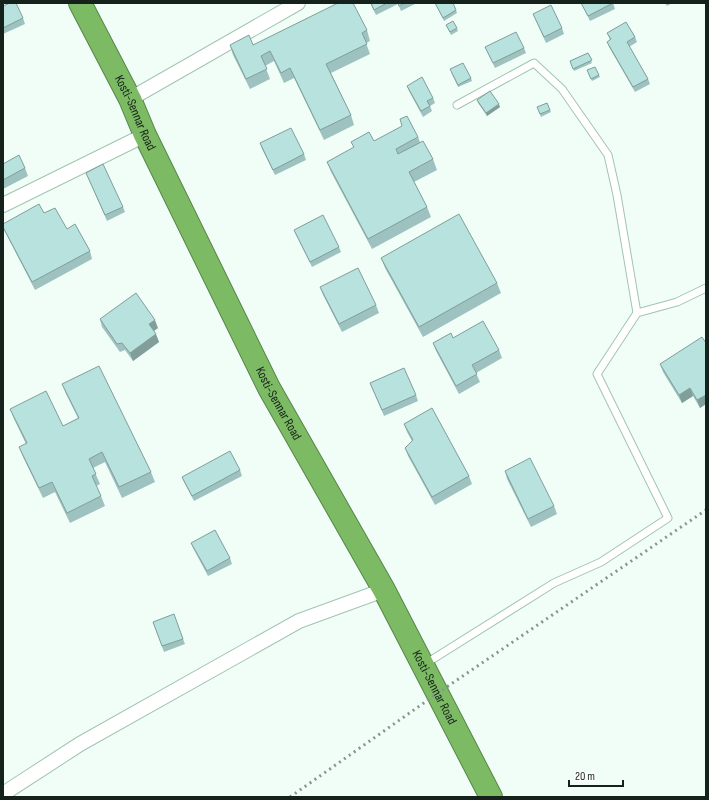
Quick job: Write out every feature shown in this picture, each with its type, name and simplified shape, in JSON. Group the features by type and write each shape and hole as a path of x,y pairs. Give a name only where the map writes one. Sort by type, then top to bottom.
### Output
{"highway":[{"name":"Kosti-Sennar Road","path":"80,3 130,99 145,135 269,388 384,590 491,797"}],"street":[{"path":"130,99 298,3"},
{"path":"3,205 145,135"},
{"path":"3,794 80,744 299,621 384,590"}],"lane":[{"path":"457,105 534,63 562,89 608,155 617,194 637,313"},
{"path":"423,665 554,583 600,562 668,518 597,374 637,313 677,302 706,288"}],"building":[{"path":"10,3 16,3 23,18 3,28 3,6"},
{"path":"338,3 353,3 367,30 362,33 367,44 326,64 351,115 320,130 290,68 281,73 270,51 261,56 267,69 246,79 230,45 249,35 253,45"},
{"path":"371,3 387,3 374,10"},
{"path":"398,3 405,3 399,6"},
{"path":"435,3 453,3 456,10 443,18"},
{"path":"581,3 613,3 588,16"},
{"path":"551,5 562,28 544,37 533,14"},
{"path":"453,21 457,28 450,32 446,25"},
{"path":"626,22 635,37 627,42 648,79 633,87 607,42 611,39 607,33"},
{"path":"516,32 524,48 493,63 485,47"},
{"path":"588,53 592,60 573,69 570,61"},
{"path":"463,63 471,78 458,85 450,69"},
{"path":"595,67 599,75 591,79 587,70"},
{"path":"422,77 433,98 427,101 430,106 421,111 407,86"},
{"path":"490,91 499,104 486,113 477,100"},
{"path":"547,103 550,110 540,114 537,107"},
{"path":"407,116 418,137 396,149 398,154 423,141 433,159 409,172 427,207 368,239 327,162 354,147 351,142 369,132 374,141 402,126 400,119"},
{"path":"291,128 304,154 273,170 260,143"},
{"path":"19,155 25,168 3,180 3,164"},
{"path":"103,164 123,207 105,215 86,173"},
{"path":"39,204 44,213 55,208 67,229 75,224 90,251 32,282 3,227 3,224"},
{"path":"459,214 497,283 419,327 381,258"},
{"path":"323,215 339,247 310,262 294,230"},
{"path":"358,268 376,305 339,324 320,287"},
{"path":"136,293 155,320 149,324 156,334 130,353 122,343 117,344 100,319"},
{"path":"483,321 499,350 472,365 477,374 456,386 433,343 451,333 453,338"},
{"path":"702,337 706,343 706,395 697,400 690,388 679,395 660,364"},
{"path":"99,366 151,472 119,487 102,452 89,459 96,474 92,476 101,496 67,513 52,482 39,488 19,447 27,443 10,409 46,391 63,426 79,418 62,384"},
{"path":"404,368 416,395 382,410 370,383"},
{"path":"432,408 469,476 432,497 405,448 413,440 404,424"},
{"path":"230,451 240,470 192,496 182,477"},
{"path":"530,458 554,506 528,519 505,471"},
{"path":"215,530 230,558 207,571 191,543"},
{"path":"174,614 183,639 162,646 153,622"}],"railway":[{"path":"290,797 438,693 706,510"}]}
